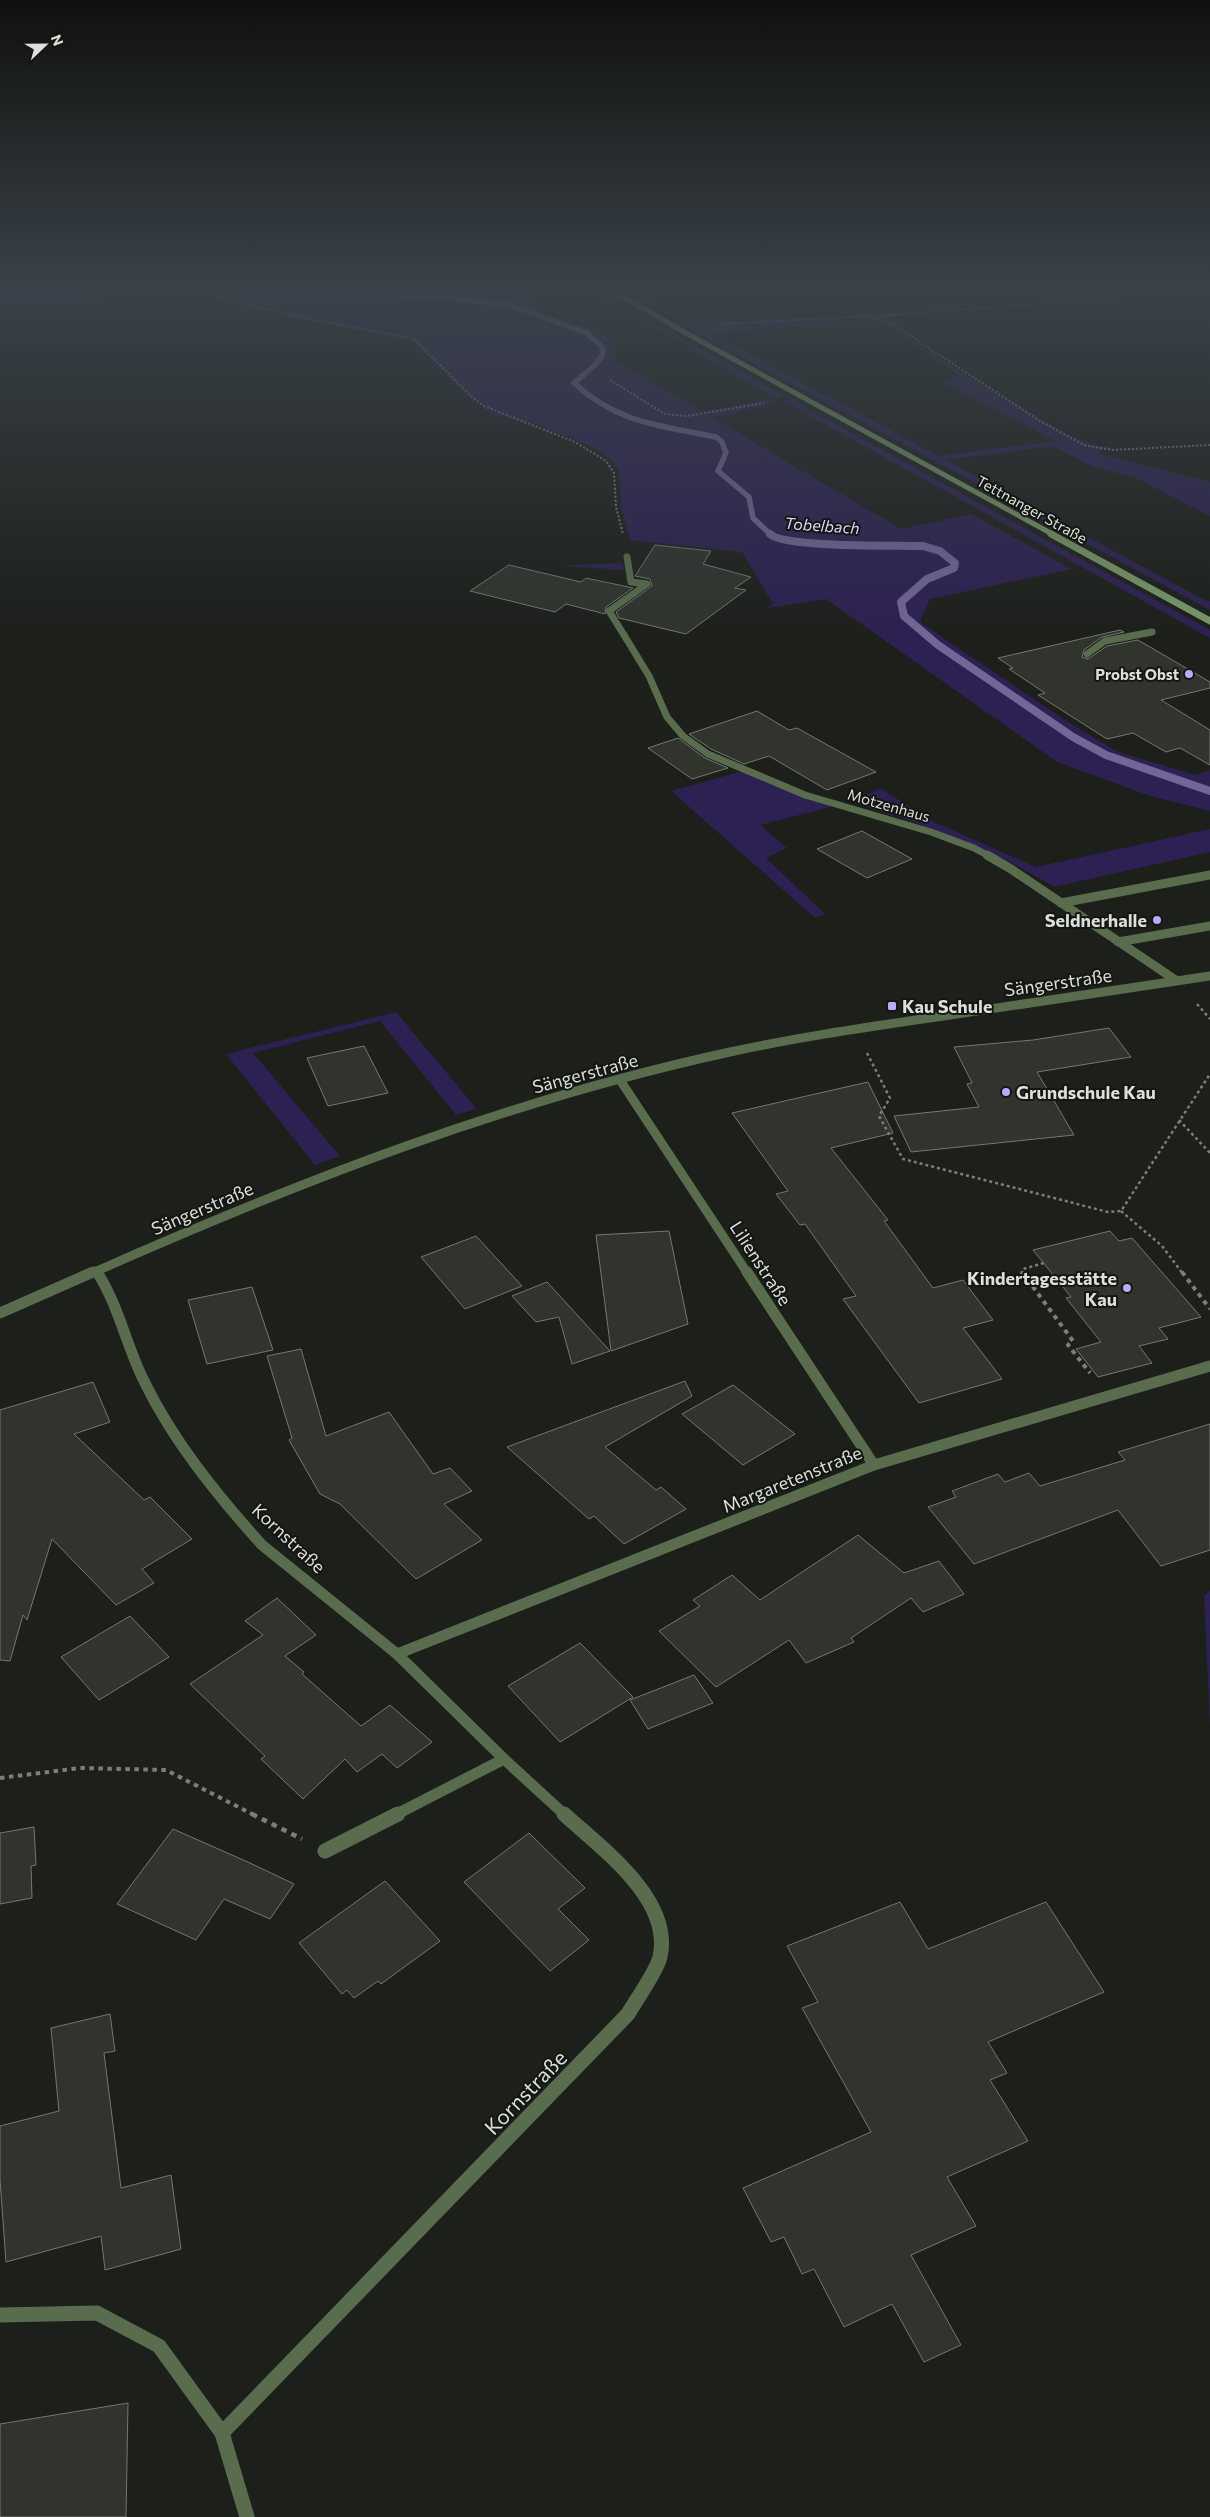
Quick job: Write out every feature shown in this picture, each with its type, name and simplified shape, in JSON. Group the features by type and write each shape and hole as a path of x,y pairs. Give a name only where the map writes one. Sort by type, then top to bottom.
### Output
{"main road":[{"name":"Tettnanger Straße","path":"815,404 1210,622"}],"street":[{"name":"Motzenhaus","path":"626,557 631,582 647,584 609,611 649,676 667,717 683,736 708,754 805,795 931,832 974,848 1061,903 1177,981"},
{"path":"1087,654 1105,641 1152,632"},
{"path":"1061,903 1210,875"},
{"path":"1118,942 1210,926"},
{"name":"Sängerstraße","path":"0,1313 198,1226 342,1169 484,1118 620,1080 730,1052 854,1029 1210,976"},
{"name":"Lilienstraße","path":"620,1080 874,1465"},
{"name":"Kornstraße","path":"96,1271 108,1289 143,1380 169,1426 208,1481 262,1544 397,1654 504,1759 635,1879 662,1928 660,1958 628,2014 222,2433"},
{"name":"Margaretenstraße","path":"397,1654 874,1465 1210,1366"},
{"path":"325,1851 504,1759"},
{"path":"0,2315 96,2313 158,2346 222,2433 247,2517"}],"path":[{"path":"482,404 576,442 600,454 609,462 614,473 616,507 626,557"},
{"path":"650,404 665,414 687,416 754,404"},
{"path":"1015,404 1040,421 1084,444 1112,450 1210,445"},
{"path":"854,1029 890,1098 879,1116 902,1159 1108,1212 1121,1211 1162,1246 1210,1309"},
{"path":"1121,1211 1210,1074"},
{"path":"1180,1120 1210,1153"},
{"path":"1044,1263 1022,1269 1021,1274 1073,1341 1068,1345 1108,1396"},
{"path":"0,1778 80,1768 166,1770 325,1851"}],"shaded area":[{"path":"479,404 690,404 703,412 741,404 770,404 713,418 901,529 971,514 1071,569 930,599 920,622 1062,718 1118,752 1196,775 1210,770 1210,811 1150,796 1057,762 826,599 768,608 773,604 742,552 630,540 621,505 619,473 613,461 595,448 535,424 493,415"},
{"path":"789,404 800,404 1210,630 1210,638"},
{"path":"830,404 843,404 939,456 1056,441 985,404 1016,404 1071,436 1094,445 1122,449 1102,450 1098,454 1210,482 1210,516 1134,477 1094,467 1052,446 946,460 1206,601 1210,601 1210,610"},
{"path":"622,563 624,570 557,566"},
{"path":"746,770 835,806 760,825 787,848 766,858 825,914 815,918 671,791"},
{"path":"880,788 934,822 1036,867 1210,829 1210,852 1054,887 1007,860 914,822 851,802"},
{"path":"396,1012 477,1109 456,1115 380,1021 253,1053 340,1156 315,1165 226,1054"},
{"path":"1210,1590 1210,1729 1204,1596"}],"building":[{"path":"655,545 711,551 703,564 751,577 735,588 746,590 686,634 619,618 616,612 652,586 650,579 635,576"},
{"path":"509,565 581,582 586,578 633,588 606,607 605,614 566,604 555,612 470,591"},
{"path":"1120,630 1124,632 1102,637 1084,650 1082,657 1088,659 1107,646 1138,640 1210,682 1210,688 1161,700 1210,730 1210,765 1180,748 1166,752 1133,733 1107,739 1038,695 1045,693 1009,669 1013,668 998,658"},
{"path":"757,711 789,730 797,728 876,772 827,790 769,756 744,764 711,749 689,734"},
{"path":"678,738 705,758 728,768 692,779 648,748"},
{"path":"862,831 912,859 867,878 817,849"},
{"name":"Grundschule Kau","path":"1109,1028 1131,1057 1037,1072 1074,1135 911,1152 894,1116 979,1107 967,1084 972,1083 954,1047 1033,1040"},
{"path":"364,1046 388,1093 328,1106 307,1058"},
{"path":"868,1082 893,1133 831,1148 888,1220 884,1221 933,1288 963,1280 993,1320 963,1328 1002,1379 919,1403 843,1299 856,1296 805,1224 800,1225 776,1194 788,1191 732,1113"},
{"path":"669,1231 688,1324 611,1351 596,1235"},
{"name":"Kindertagesstätte Kau","path":"1110,1231 1119,1241 1132,1238 1201,1317 1159,1328 1168,1339 1139,1346 1152,1363 1098,1377 1076,1349 1101,1342 1066,1298 1071,1297 1033,1250"},
{"path":"476,1236 522,1286 465,1309 421,1257"},
{"path":"547,1282 610,1351 572,1364 559,1317 536,1322 512,1296"},
{"path":"252,1287 273,1350 207,1364 188,1300"},
{"path":"301,1349 326,1436 389,1412 433,1474 450,1468 472,1491 444,1504 482,1540 416,1579 340,1504 320,1494 289,1440 292,1438 267,1356"},
{"path":"685,1381 692,1396 605,1447 656,1490 661,1487 686,1509 624,1544 594,1516 589,1519 507,1447"},
{"path":"93,1382 110,1422 74,1434 144,1500 150,1497 192,1539 142,1569 154,1583 116,1605 52,1539 27,1620 23,1615 10,1661 0,1660 0,1410"},
{"path":"733,1385 795,1434 743,1465 682,1414"},
{"path":"1210,1424 1210,1550 1161,1566 1118,1510 974,1564 928,1507 956,1497 952,1491 998,1474 1005,1482 1029,1473 1040,1486 1125,1460 1118,1452"},
{"path":"858,1535 904,1573 939,1561 964,1594 923,1612 911,1598 851,1638 854,1642 806,1663 789,1640 716,1687 659,1631 700,1606 693,1600 732,1575 760,1600"},
{"path":"277,1598 316,1635 285,1656 304,1672 302,1674 361,1726 390,1705 432,1742 397,1768 382,1754 357,1772 345,1759 303,1799 261,1759 265,1756 190,1684 263,1635 245,1621"},
{"path":"130,1616 169,1657 99,1700 61,1657"},
{"path":"580,1643 633,1697 560,1742 508,1686"},
{"path":"694,1675 713,1703 648,1729 630,1700"},
{"path":"34,1827 36,1865 31,1866 32,1898 0,1904 0,1833"},
{"path":"173,1829 294,1884 270,1919 224,1899 196,1940 117,1904"},
{"path":"529,1833 585,1888 558,1909 589,1940 550,1971 464,1882"},
{"path":"385,1881 440,1941 381,1984 378,1981 354,1998 347,1990 342,1994 299,1943"},
{"path":"900,1902 928,1949 1046,1902 1104,1992 988,2042 1007,2073 990,2080 1028,2141 947,2177 976,2226 911,2255 961,2345 924,2362 892,2304 844,2327 814,2269 802,2274 784,2237 771,2242 743,2188 871,2132 802,2008 818,2002 787,1946"},
{"path":"110,2014 115,2051 104,2053 121,2188 171,2175 181,2249 105,2270 101,2236 6,2262 0,2180 0,2126 59,2111 51,2028"},
{"path":"128,2403 126,2517 0,2517 0,2424"}],"waterway":[{"name":"Tobelbach","path":"603,404 640,421 716,437 722,442 726,453 718,471 749,497 753,518 771,535"},
{"name":"Tobelbach","path":"770,534 796,542 842,545 923,546 940,551 955,563 954,568 927,579 901,602 904,616 938,645 1073,737 1106,755 1210,791"}],"place":[{"name":"Probst Obst","path":"1189,674"},
{"name":"Seldnerhalle","path":"1157,920"},
{"name":"Kau Schule","path":"892,1006"},
{"name":"Grundschule Kau","path":"1006,1092"},
{"name":"Kindertagesstätte Kau","path":"1127,1288"}]}
